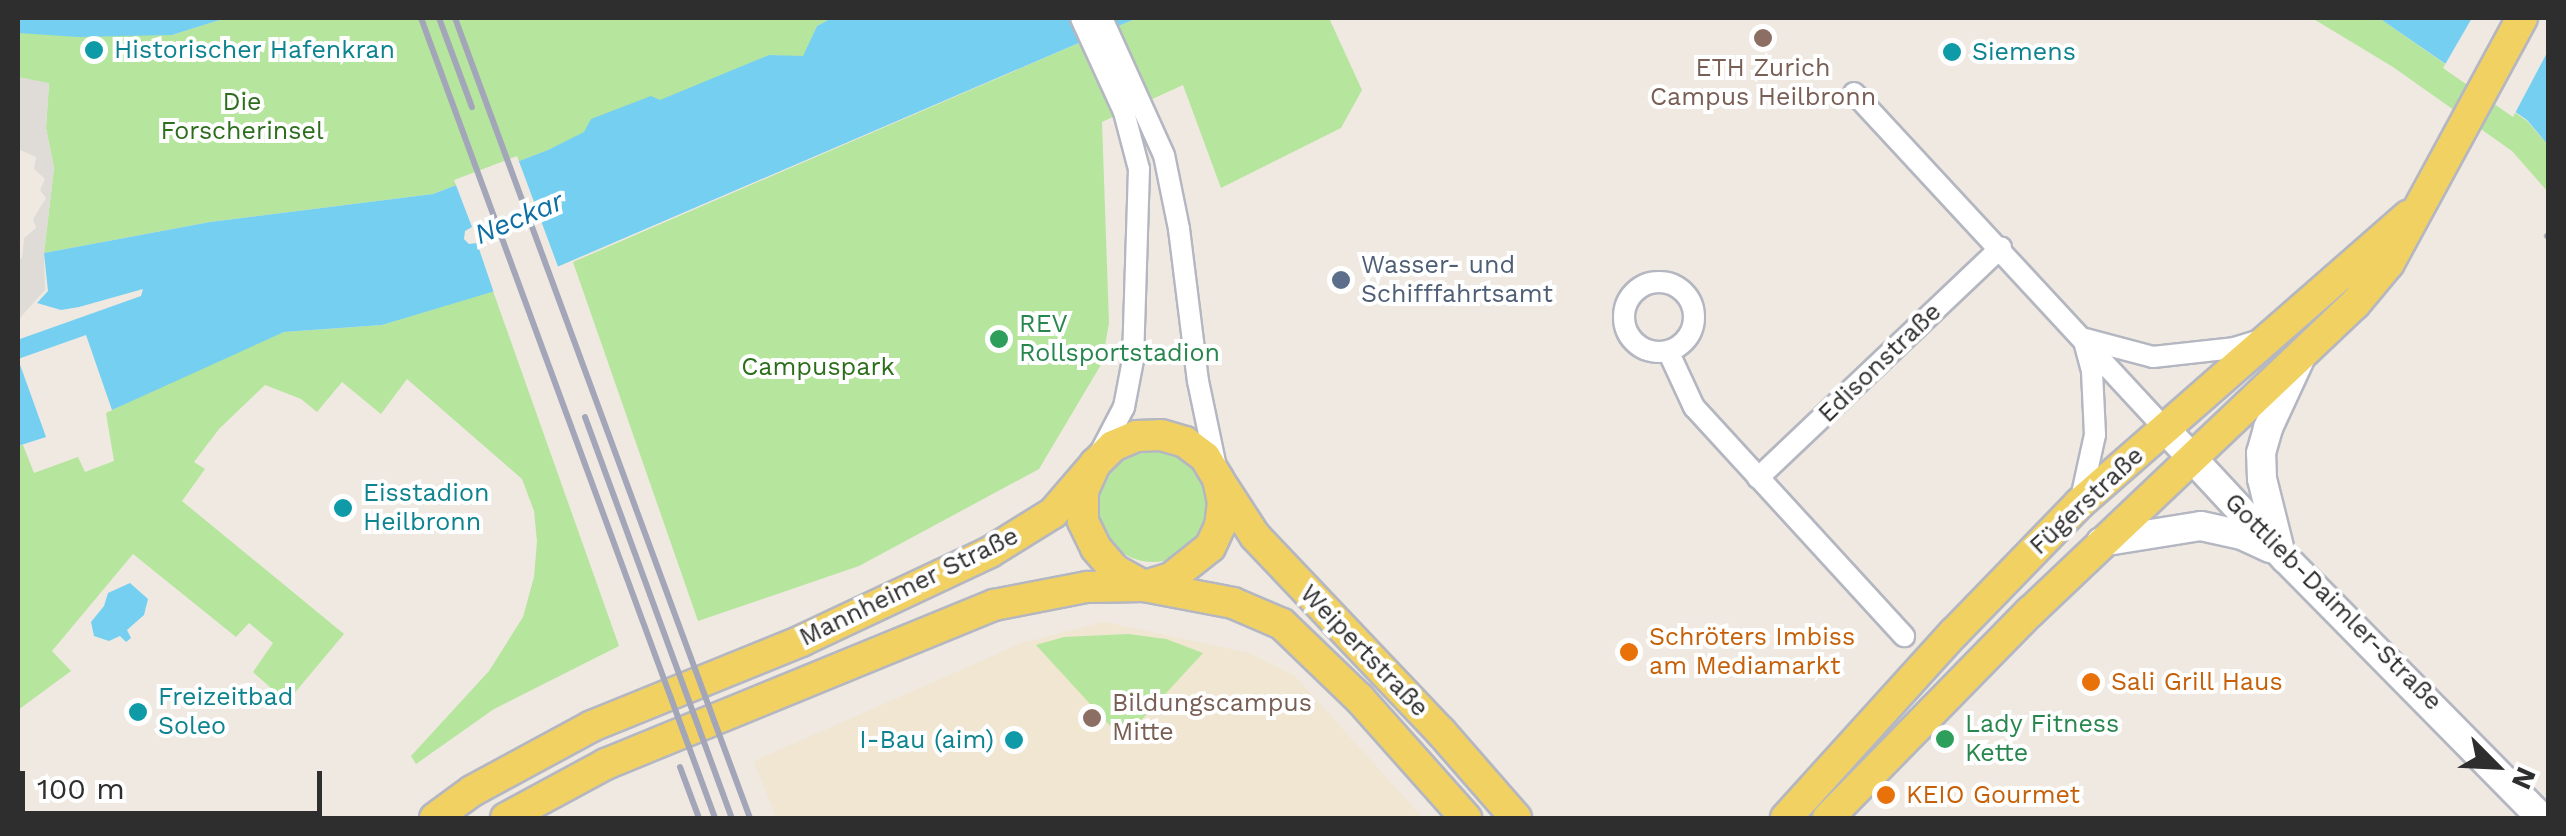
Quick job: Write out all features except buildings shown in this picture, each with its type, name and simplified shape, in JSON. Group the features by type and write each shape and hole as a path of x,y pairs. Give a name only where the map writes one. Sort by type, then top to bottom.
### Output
{"main road":[{"name":"Fügerstraße","path":"1828,818 2101,542 2299,361 2389,263 2522,18"},
{"name":"Fügerstraße","path":"1786,818 1954,633 2080,503 2414,211"},
{"path":"1161,434 1185,442 1205,457 1218,479 1224,502 1220,526 1210,547 1171,578 1144,586 1115,570 1096,548 1083,521 1083,492 1095,464 1113,446 1136,436 1161,434"},
{"name":"Mannheimer Straße","path":"435,818 472,791 592,726 801,641 990,552 1053,513 1095,464"},
{"name":"Weipertstraße","path":"1218,479 1255,536 1442,732 1516,818"},
{"name":"Mannheimer Straße","path":"506,818 606,764 994,606 1087,587 1144,586"},
{"name":"Weipertstraße","path":"1144,586 1233,603 1282,624 1359,698 1466,818"}],"street":[{"path":"1081,18 1164,156 1179,230 1198,381 1218,479"},
{"path":"1102,18 1133,108"},
{"path":"1854,93 2165,429"},
{"name":"Mannheimer Straße","path":"1095,464 1124,407 1133,360 1138,169 1133,108"},
{"name":"Edisonstraße","path":"1758,478 2001,248"},
{"path":"2083,338 2153,357 2234,348 2268,337"},
{"path":"2080,503 2095,435 2092,370 2083,338"},
{"path":"1668,351 1694,407 1904,636"},
{"path":"2280,554 2262,478 2262,453 2268,428 2299,361"},
{"name":"Gottlieb-Daimler-Straße","path":"2165,429 2280,554 2542,818"},
{"path":"2101,542 2201,526 2242,535 2280,554"}],"shaded area":[{"path":"18,77 49,83 46,128 54,168 44,253 45,290 18,320 18,260 22,258 24,238 36,228 33,219 46,198 40,190 45,179 34,169 36,157 18,149"},
{"name":"Bildungscampus Mitte","path":"1104,622 1249,653 1295,676 1423,818 776,818 754,761 1022,643"}],"green space":[{"name":"Die Forscherinsel","path":"226,18 832,18 817,26 803,57 769,55 548,150 433,194 210,222 44,253 54,168 46,128 49,84 18,77 18,33 172,35"},
{"name":"Campuspark","path":"1137,18 1329,18 1362,90 1341,128 1221,188 1183,85 1102,122 1109,323 1102,363 1039,469 859,566 698,621 573,262"},
{"path":"2312,18 2379,18 2527,121 2548,145 2548,192 2512,151 2393,67"},
{"path":"493,291 619,646 494,709 416,764 411,756 489,671 523,617 534,577 537,541 534,511 522,479 407,379 381,414 342,382 317,412 301,399 265,385 219,429 194,462 205,469 182,501 344,634 287,702 253,672 273,643 249,623 236,637 133,554 52,651 71,671 18,710 18,446 23,445 34,473 78,457 85,472 114,461 106,413 210,363 284,332 382,325"},
{"path":"1153,450 1174,454 1192,467 1205,485 1209,506 1205,527 1192,545 1174,558 1153,562 1132,558 1114,545 1101,527 1097,506 1101,485 1114,467 1132,454"},
{"path":"1128,634 1166,639 1203,653 1134,728 1113,729 1036,645 1064,637"}],"water":[{"path":"18,18 226,18 172,35 78,37 18,33"},
{"name":"Neckar","path":"832,18 1137,18 515,285 382,325 284,332 112,410 86,335 18,359 18,320 20,339 141,296 143,289 61,310 37,303 48,291 44,253 210,222 433,194 548,150 584,132 591,119 651,96 660,100 769,55 803,56 817,26"},
{"path":"2379,18 2548,18 2548,145 2527,120"},
{"path":"18,359 46,437 18,446"},
{"path":"130,583 148,599 144,615 127,630 131,638 126,642 120,636 109,641 94,636 91,622 104,606 108,593"}],"pier":[{"path":"2472,18 2548,18 2548,51 2513,117 2443,68"},
{"path":"517,156 560,272 495,296 477,243 469,244 464,239 465,231 472,227 454,180"}],"railway":[{"path":"421,18 715,818"},
{"path":"439,18 472,107"},
{"path":"455,18 750,818"},
{"path":"585,417 732,818"},
{"path":"680,767 699,818"}],"place":[{"name":"ETH Zurich Campus Heilbronn","path":"1763,38"},
{"name":"Historischer Hafenkran","path":"94,50"},
{"name":"Siemens","path":"1952,52"},
{"name":"Wasser- und Schifffahrtsamt","path":"1341,280"},
{"name":"REV Rollsportstadion","path":"999,339"},
{"name":"Eisstadion Heilbronn","path":"343,508"},
{"name":"Schröters Imbiss am Mediamarkt","path":"1629,652"},
{"name":"Sali Grill Haus","path":"2091,682"},
{"name":"Freizeitbad Soleo","path":"138,712"},
{"name":"Bildungscampus Mitte","path":"1092,718"},
{"name":"Lady Fitness Kette","path":"1945,739"},
{"name":"I-Bau (aim)","path":"1014,740"},
{"name":"KEIO Gourmet","path":"1886,795"}]}
